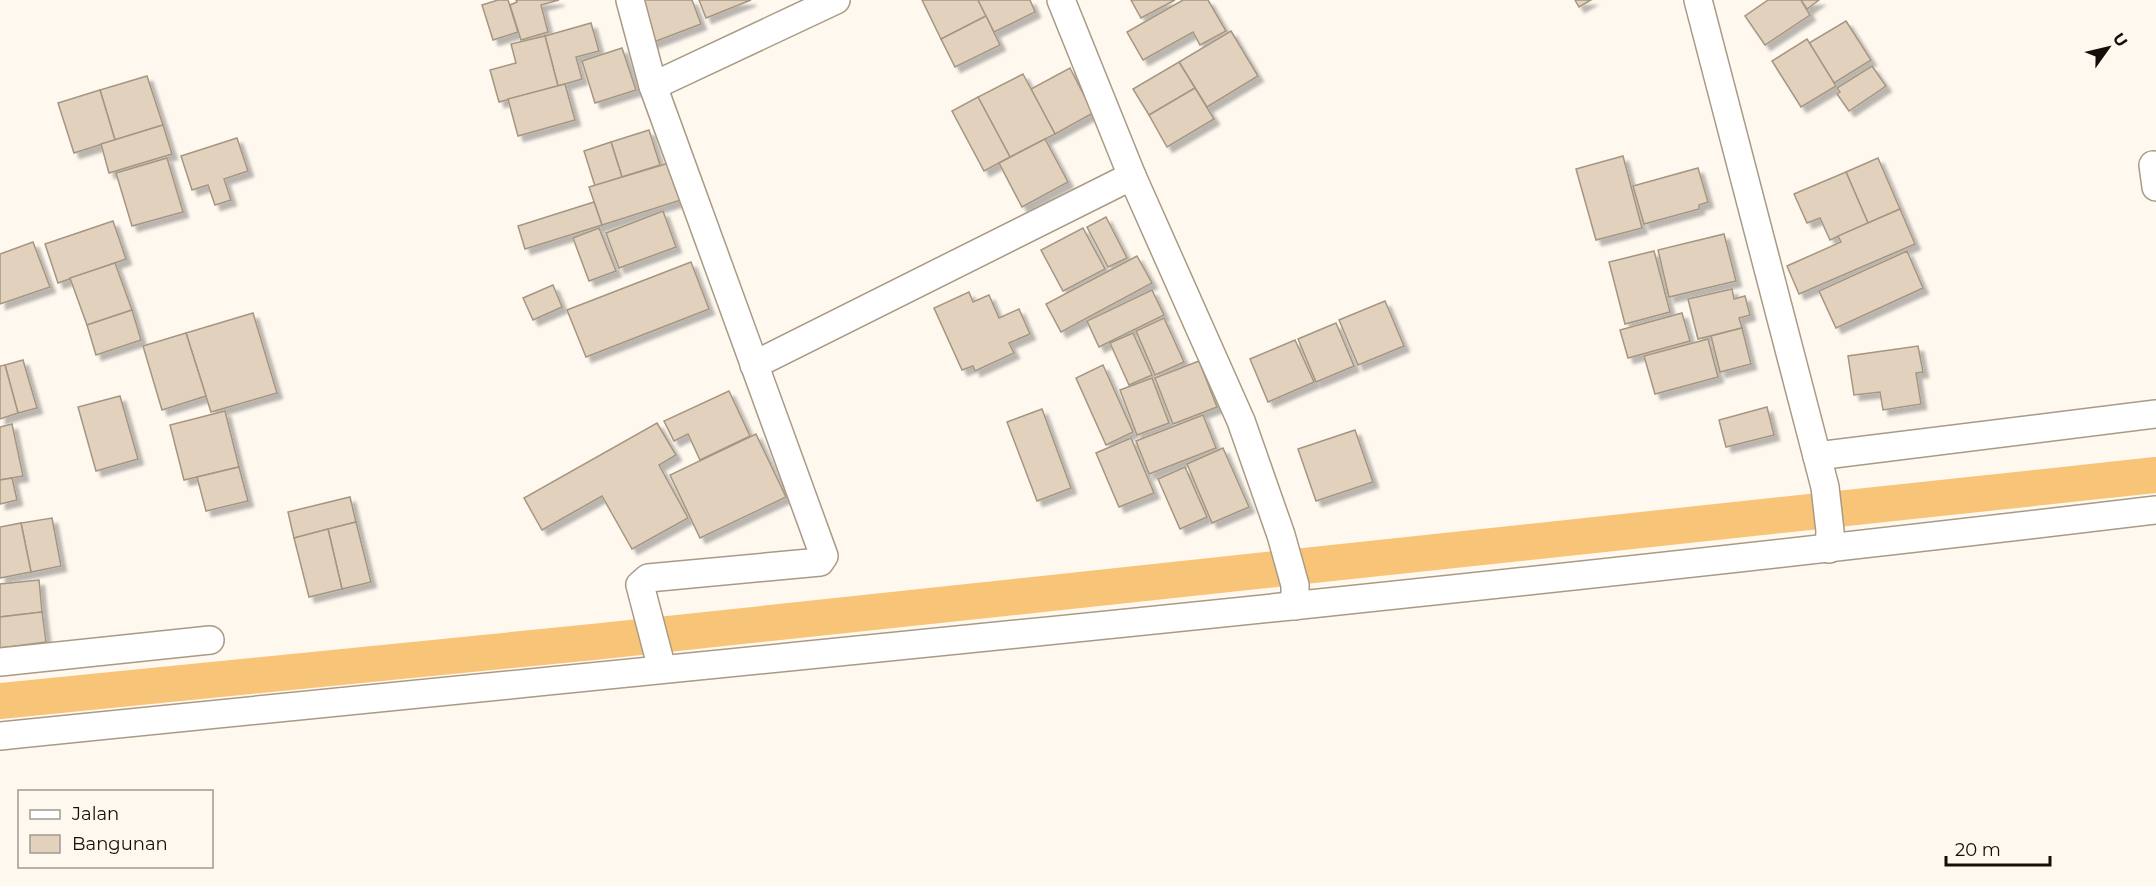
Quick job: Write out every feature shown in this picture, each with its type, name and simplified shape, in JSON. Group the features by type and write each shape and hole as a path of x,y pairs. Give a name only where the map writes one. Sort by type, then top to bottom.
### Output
{"street":[{"path":"630,0 653,86 823,560 648,578 640,585 659,658"},
{"path":"653,86 836,0"},
{"path":"1061,0 1132,176 1241,421 1281,535 1295,596"},
{"path":"1698,0 1825,487 1830,540"},
{"path":"754,365 1132,176"},
{"path":"1817,456 2156,414"},
{"path":"0,736 659,658 1295,596 1830,540 2156,510"},
{"path":"0,662 210,640"}],"building":[{"path":"498,0 508,0 518,32 493,40 482,5"},
{"path":"516,0 559,0 541,5 548,32 521,40 510,5 517,2"},
{"path":"635,0 692,0 701,24 651,43"},
{"path":"699,0 751,0 706,18"},
{"path":"922,0 978,0 986,16 941,39"},
{"path":"978,0 1030,0 1035,12 994,32"},
{"path":"1131,0 1175,0 1141,18"},
{"path":"1183,0 1208,0 1226,31 1200,45 1193,32 1143,60 1127,32"},
{"path":"1575,0 1591,0 1579,7"},
{"path":"1768,0 1801,0 1810,15 1765,45 1745,16"},
{"path":"1801,0 1819,0 1807,9"},
{"path":"986,16 1000,45 955,67 941,39"},
{"path":"1846,21 1871,60 1834,83 1809,43"},
{"path":"591,23 599,51 576,57 582,79 558,86 545,36"},
{"path":"1231,31 1258,76 1207,107 1179,62"},
{"path":"545,36 558,86 499,102 490,70 516,63 511,44"},
{"path":"1807,39 1836,86 1801,107 1772,61"},
{"path":"622,48 636,90 595,103 582,61"},
{"path":"1179,62 1195,88 1149,115 1133,89"},
{"path":"1872,66 1886,86 1849,111 1837,94 1840,92 1837,88"},
{"path":"1070,68 1093,113 1055,134 1031,89"},
{"path":"1023,74 1055,134 1010,157 978,97"},
{"path":"147,76 163,125 115,140 100,90"},
{"path":"565,84 575,120 518,136 508,99"},
{"path":"1195,88 1214,119 1167,147 1149,115"},
{"path":"100,90 115,140 74,153 58,103"},
{"path":"978,97 1010,157 984,171 952,111"},
{"path":"163,125 172,154 109,173 101,144"},
{"path":"649,130 660,165 622,177 611,142"},
{"path":"237,138 248,171 224,179 231,200 215,205 208,185 192,190 181,156"},
{"path":"1045,139 1068,182 1022,207 999,163"},
{"path":"611,142 622,177 595,186 584,151"},
{"path":"1623,156 1642,228 1596,240 1576,169"},
{"path":"167,158 183,212 132,226 116,173"},
{"path":"1878,158 1900,209 1868,223 1846,172"},
{"path":"669,163 681,200 602,225 589,187"},
{"path":"1698,168 1708,202 1699,205 1699,209 1644,224 1633,186"},
{"path":"1846,172 1868,223 1830,240 1820,218 1807,223 1794,194"},
{"path":"594,202 602,225 525,249 518,226"},
{"path":"1900,209 1915,244 1799,294 1787,266 1841,242 1838,236"},
{"path":"663,211 676,247 619,268 606,233"},
{"path":"1106,217 1127,258 1108,267 1087,227"},
{"path":"113,221 126,259 58,283 45,244"},
{"path":"599,228 616,271 589,281 573,238"},
{"path":"1083,228 1105,269 1063,291 1041,250"},
{"path":"1724,234 1736,281 1669,297 1658,250"},
{"path":"33,242 50,287 0,304 0,254"},
{"path":"1654,251 1670,312 1625,324 1609,262"},
{"path":"1907,251 1923,288 1836,328 1819,291"},
{"path":"1137,256 1152,283 1061,332 1046,304"},
{"path":"691,262 709,309 586,357 567,310"},
{"path":"115,263 132,310 87,325 70,278"},
{"path":"553,285 562,307 533,320 523,298"},
{"path":"1732,289 1734,299 1745,296 1750,315 1739,318 1742,328 1698,339 1688,299"},
{"path":"1152,290 1164,315 1099,347 1087,321"},
{"path":"969,292 973,302 989,295 999,318 1019,309 1030,334 1009,343 1014,353 975,371 973,366 962,370 934,308"},
{"path":"1385,301 1404,346 1358,365 1339,320"},
{"path":"132,310 141,340 96,355 87,325"},
{"path":"253,313 277,393 211,412 186,333"},
{"path":"1682,313 1690,341 1628,358 1620,330"},
{"path":"1164,318 1184,362 1155,375 1136,331"},
{"path":"1336,323 1354,366 1316,382 1298,339"},
{"path":"1742,328 1751,364 1720,372 1711,336"},
{"path":"186,333 206,396 162,410 143,346"},
{"path":"1133,333 1152,375 1129,385 1110,343"},
{"path":"1708,339 1718,377 1655,394 1644,356"},
{"path":"1295,340 1314,382 1268,402 1250,359"},
{"path":"1918,346 1923,372 1916,373 1921,404 1883,410 1880,392 1854,395 1848,356"},
{"path":"23,360 37,408 18,413 5,365"},
{"path":"1199,361 1217,407 1173,424 1155,378"},
{"path":"5,365 18,413 0,419 0,366"},
{"path":"1103,365 1133,432 1106,445 1076,378"},
{"path":"1152,378 1169,423 1137,435 1120,390"},
{"path":"729,391 750,436 700,460 688,434 674,441 664,421"},
{"path":"120,396 138,459 96,471 78,407"},
{"path":"1767,407 1774,435 1726,447 1719,420"},
{"path":"1042,409 1071,488 1037,501 1007,422"},
{"path":"225,411 239,467 184,480 170,425"},
{"path":"1203,415 1216,448 1149,474 1136,441"},
{"path":"657,423 676,455 659,465 688,518 632,549 602,496 542,530 524,498"},
{"path":"12,424 23,476 0,480 0,427"},
{"path":"1355,430 1373,482 1316,501 1298,449"},
{"path":"756,434 786,497 700,538 670,475"},
{"path":"1131,438 1154,493 1119,507 1096,453"},
{"path":"1223,448 1249,507 1212,523 1187,464"},
{"path":"239,467 248,501 206,511 197,477"},
{"path":"1185,467 1207,517 1180,529 1158,479"},
{"path":"12,478 17,500 0,504 0,480"},
{"path":"350,497 356,522 294,538 288,512"},
{"path":"52,518 61,566 31,572 21,523"},
{"path":"356,522 371,582 342,589 328,529"},
{"path":"21,523 31,572 0,578 0,527"},
{"path":"328,529 342,589 309,597 294,538"},
{"path":"39,580 42,612 0,617 0,584"},
{"path":"42,612 46,642 0,648 0,617"}],"waterway":[{"path":"0,701 593,642 2156,475"}]}
